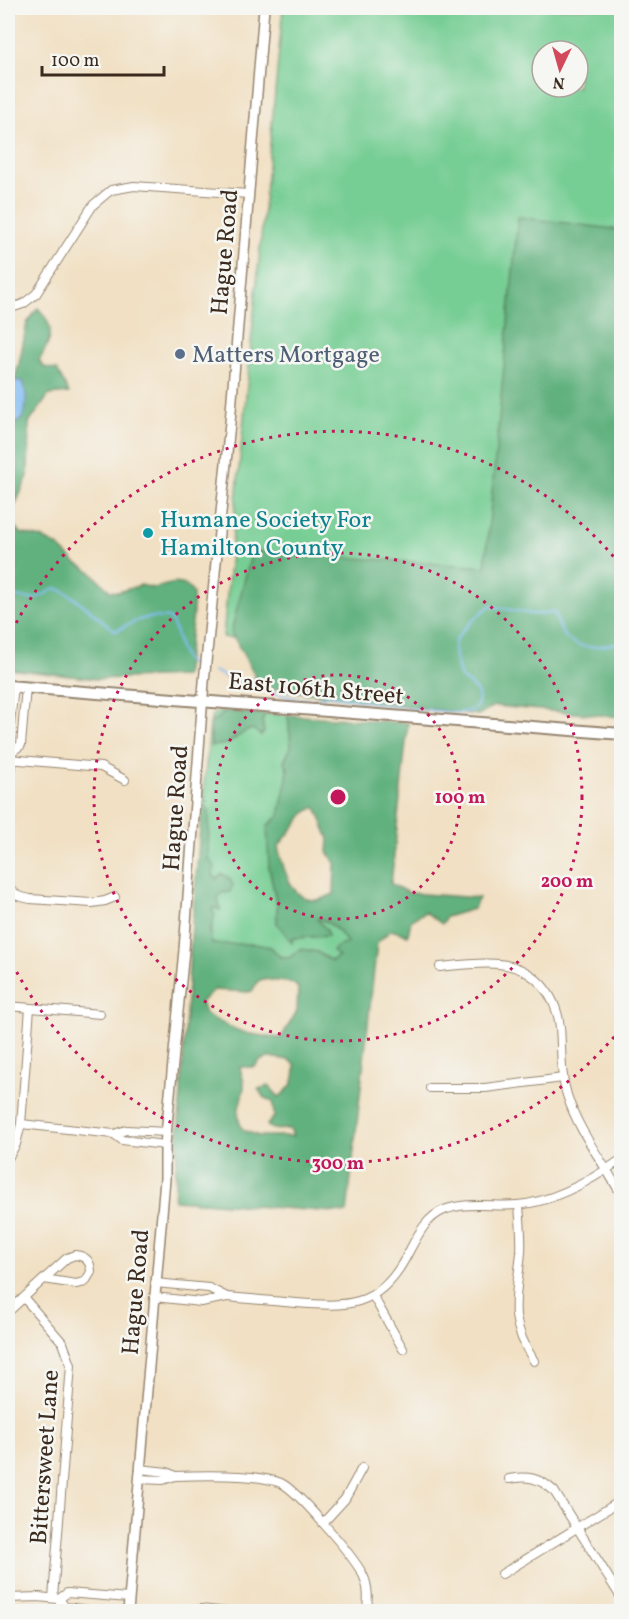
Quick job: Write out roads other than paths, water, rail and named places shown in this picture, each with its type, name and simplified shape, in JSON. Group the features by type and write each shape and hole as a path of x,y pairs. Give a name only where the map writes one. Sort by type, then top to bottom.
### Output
{"main road":[{"name":"East 106th Street","path":"16,686 621,734"}],"street":[{"name":"Hague Road","path":"128,1611 165,1179 165,1145 183,961 202,700 228,445 264,8"},
{"path":"8,309 23,304 36,294 93,206 111,190 134,186 248,194"},
{"path":"8,814 11,756 8,743 16,686"},
{"path":"11,756 21,745 16,686"},
{"path":"11,756 101,767 125,780"},
{"path":"8,887 18,896 30,899 92,903 114,897"},
{"path":"440,967 498,963 516,967 540,982 550,995 560,1025 563,1078 572,1108 621,1196"},
{"path":"8,1006 100,1014"},
{"path":"8,1158 16,1143 21,1124 30,1008"},
{"path":"430,1088 498,1087 563,1078"},
{"path":"21,1124 114,1134 126,1130 167,1132"},
{"path":"114,1134 122,1140 165,1145"},
{"path":"154,1297 201,1302 227,1297 329,1306 350,1304 373,1296 396,1275 419,1233 434,1216 446,1209 460,1206 519,1205 559,1194 607,1169 621,1159"},
{"path":"519,1205 521,1250 514,1311 519,1334 534,1360"},
{"path":"8,1312 44,1279 68,1258 75,1255 88,1260 91,1267 90,1276 81,1284 44,1279"},
{"path":"155,1283 209,1288 227,1297"},
{"path":"373,1296 403,1349"},
{"name":"Bittersweet Lane","path":"24,1298 63,1342 69,1353 71,1365 56,1599"},
{"path":"323,1524 345,1499 362,1467"},
{"path":"140,1474 163,1480 175,1476 202,1475 280,1483 297,1495 363,1575 368,1591 367,1611"},
{"path":"509,1479 525,1477 548,1485 559,1498 621,1599"},
{"path":"502,1574 621,1500"},
{"path":"8,1598 56,1599 67,1593 129,1598"},
{"path":"56,1599 65,1607 104,1611"},
{"path":"201,1609 227,1611"}],"water":[{"path":"8,380 23,381 26,409 20,420 8,425"}],"waterway":[{"path":"8,595 33,599 55,588 78,601 116,631 141,619 169,618 176,631 184,657 196,669"},
{"path":"213,671 245,685 293,698 315,700 329,695 395,707 458,713 474,710 479,700 476,691 461,678 455,659 455,644 458,636 490,606 532,614 554,611 563,634 569,640 583,646 591,647 622,641"},
{"path":"8,644 13,651 11,665 8,667"}],"place":[{"name":"Matters Mortgage","path":"180,354"},
{"name":"Humane Society For Hamilton County","path":"148,533"}]}
